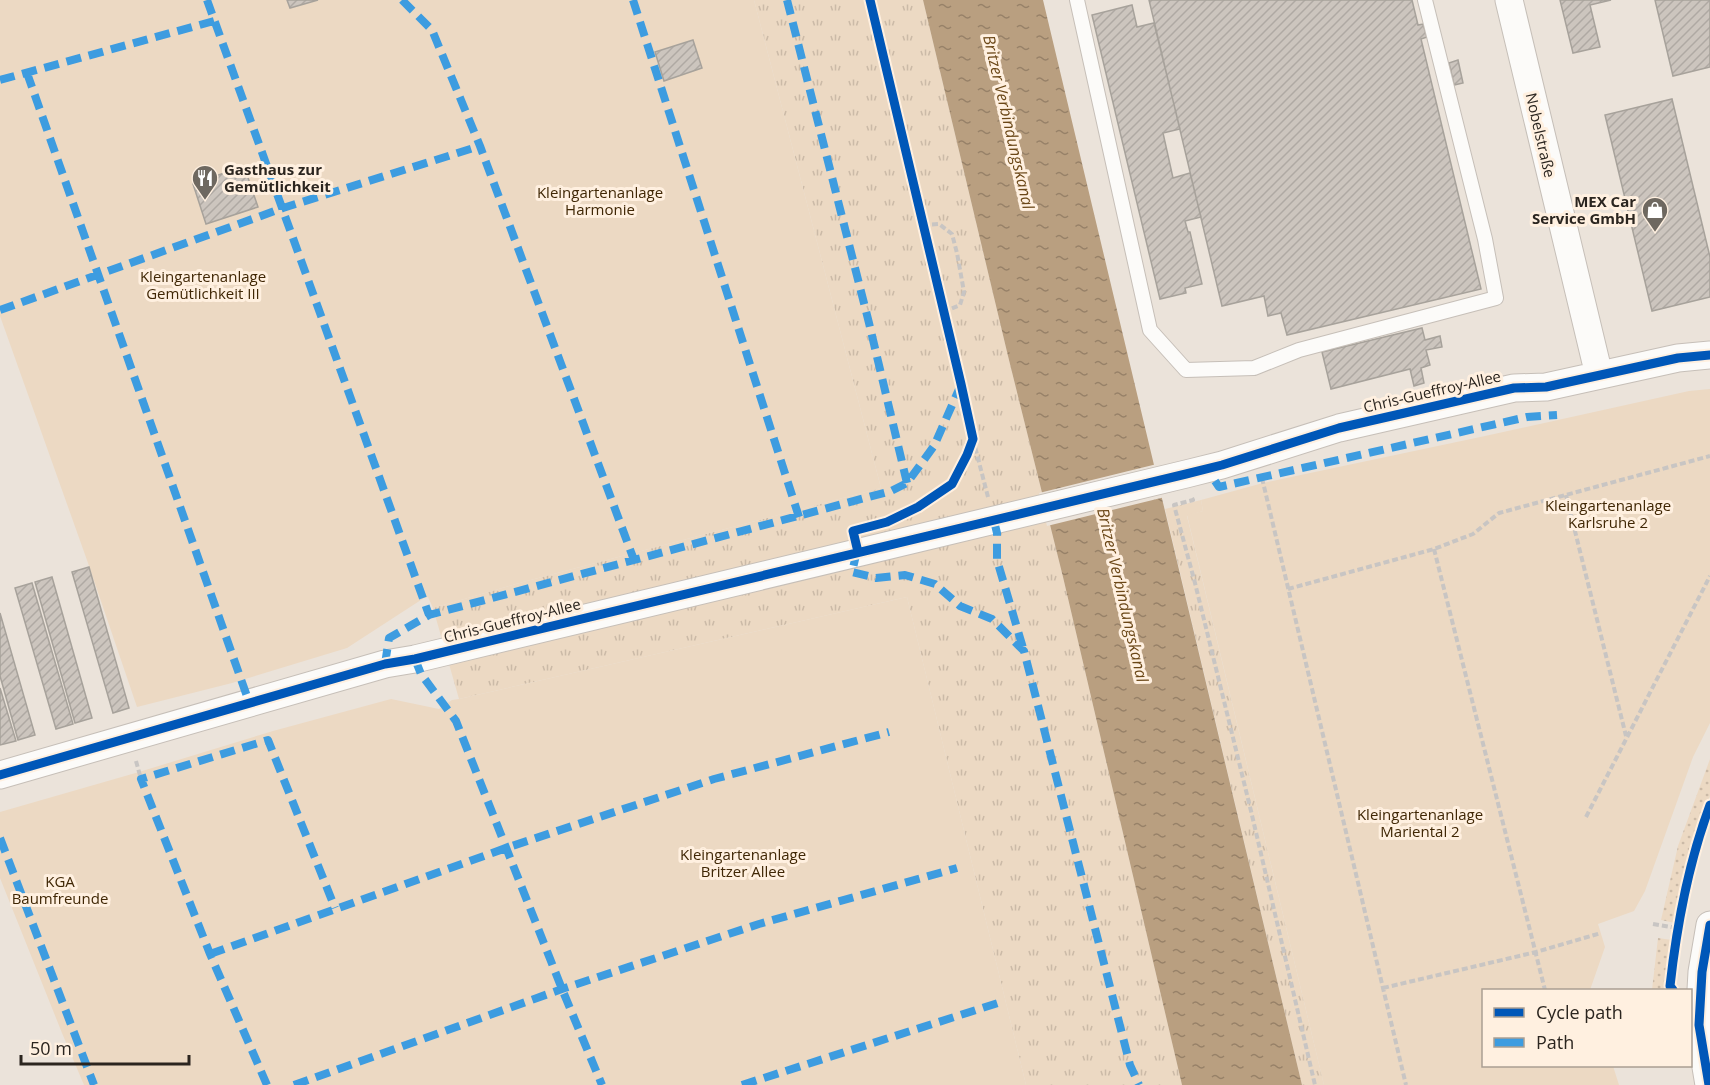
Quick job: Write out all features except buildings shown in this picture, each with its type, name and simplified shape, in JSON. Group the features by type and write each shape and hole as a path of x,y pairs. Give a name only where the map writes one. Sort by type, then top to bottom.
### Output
{"street":[{"name":"Nobelstraße","path":"1509,0 1599,375"},
{"name":"Chris-Gueffroy-Allee","path":"0,775 385,664 1166,479 1222,465 1339,428 1514,388 1546,387 1678,358 1710,355"},
{"path":"1709,1085 1699,1025 1702,972 1710,925"}],"lane":[{"path":"1077,0 1150,330 1186,370 1254,368 1299,350 1496,298 1485,239 1425,0"}],"path":[{"path":"923,225 939,224 951,234 957,253 964,292 960,305 943,312"},
{"path":"973,439 988,499"},
{"path":"1288,589 1434,549 1473,534 1499,513 1710,456"},
{"path":"1262,478 1406,1085"},
{"path":"1566,495 1627,737"},
{"path":"1174,505 1248,800 1315,1085"},
{"path":"1434,549 1545,989"},
{"path":"1586,817 1710,576"},
{"path":"1653,924 1676,931 1682,914"},
{"path":"1383,988 1536,952 1601,933"}],"green space":[{"path":"0,0 754,0 881,488 523,582 433,608 428,597 424,598 347,648 232,683 137,707 0,316"},
{"path":"754,0 923,0 1063,577 1182,1085 1026,1085 907,597 459,699 433,608 523,582 881,488"},
{"name":"Kleingartenanlage Mariental 2","path":"1710,389 1710,723 1693,757 1645,891 1634,911 1598,924 1605,947 1590,989 1482,989 1482,1067 1613,1067 1619,1085 1324,1085 1187,515 1203,511 1201,500 1263,483 1689,391"},
{"path":"1201,500 1203,511 1187,516 1324,1085 1302,1085 1165,509"},
{"name":"Kleingartenanlage Britzer Allee","path":"907,597 1026,1085 84,1085 0,878 0,812 273,731 391,699 439,709 452,700"},
{"path":"1710,759 1710,796 1697,831 1675,923 1661,920 1678,846"},
{"path":"1658,938 1672,940 1666,989 1652,989"}],"water":[{"name":"Britzer Verbindungskanal","path":"923,0 1043,0 1302,1085 1182,1085 1063,577"}],"pier":[{"path":"1157,464 1165,497 1047,526 1039,493"}],"marked path":[{"path":"207,0 429,615"},
{"path":"402,0 432,30 480,146 634,560"},
{"path":"633,0 799,517"},
{"path":"787,0 907,483"},
{"path":"0,80 214,21"},
{"path":"27,73 249,702"},
{"path":"0,310 283,208 480,146"},
{"path":"385,664 389,638 429,615 891,491 907,483 934,446 960,387"},
{"path":"1215,481 1219,487 1527,417 1557,415"},
{"path":"994,521 997,533 997,560 1023,648"},
{"path":"857,551 852,572 876,578 905,575 935,584 960,606 992,619 1024,651 1130,1065 1139,1085"},
{"path":"415,659 421,674 456,721 602,1085"},
{"path":"210,954 506,848 714,779 889,732"},
{"path":"267,1085 210,954 141,779 268,740 335,908"},
{"path":"0,838 94,1085"},
{"path":"294,1085 562,989 759,924 957,868"},
{"path":"742,1085 1001,1002"}],"cycle path":[{"path":"858,552 853,531 887,522 918,507 952,484 973,439 870,0"},
{"path":"0,775 385,664 415,659 1186,474 1339,428 1514,388 1546,387 1678,358 1710,355"},
{"path":"1672,989 1670,986 1684,894 1695,849 1710,805"},
{"path":"1709,1085 1699,1025 1702,972 1710,925"}],"place":[{"name":"Gasthaus zur Gemütlichkeit","path":"205,201"},
{"name":"MEX Car Service GmbH","path":"1655,233"}],"park label":[{"name":"Kleingartenanlage Harmonie","path":"600,200"},
{"name":"Kleingartenanlage Gemütlichkeit III","path":"203,284"},
{"name":"Kleingartenanlage Karlsruhe 2","path":"1608,514"},
{"name":"KGA Baumfreunde","path":"60,890"}]}
